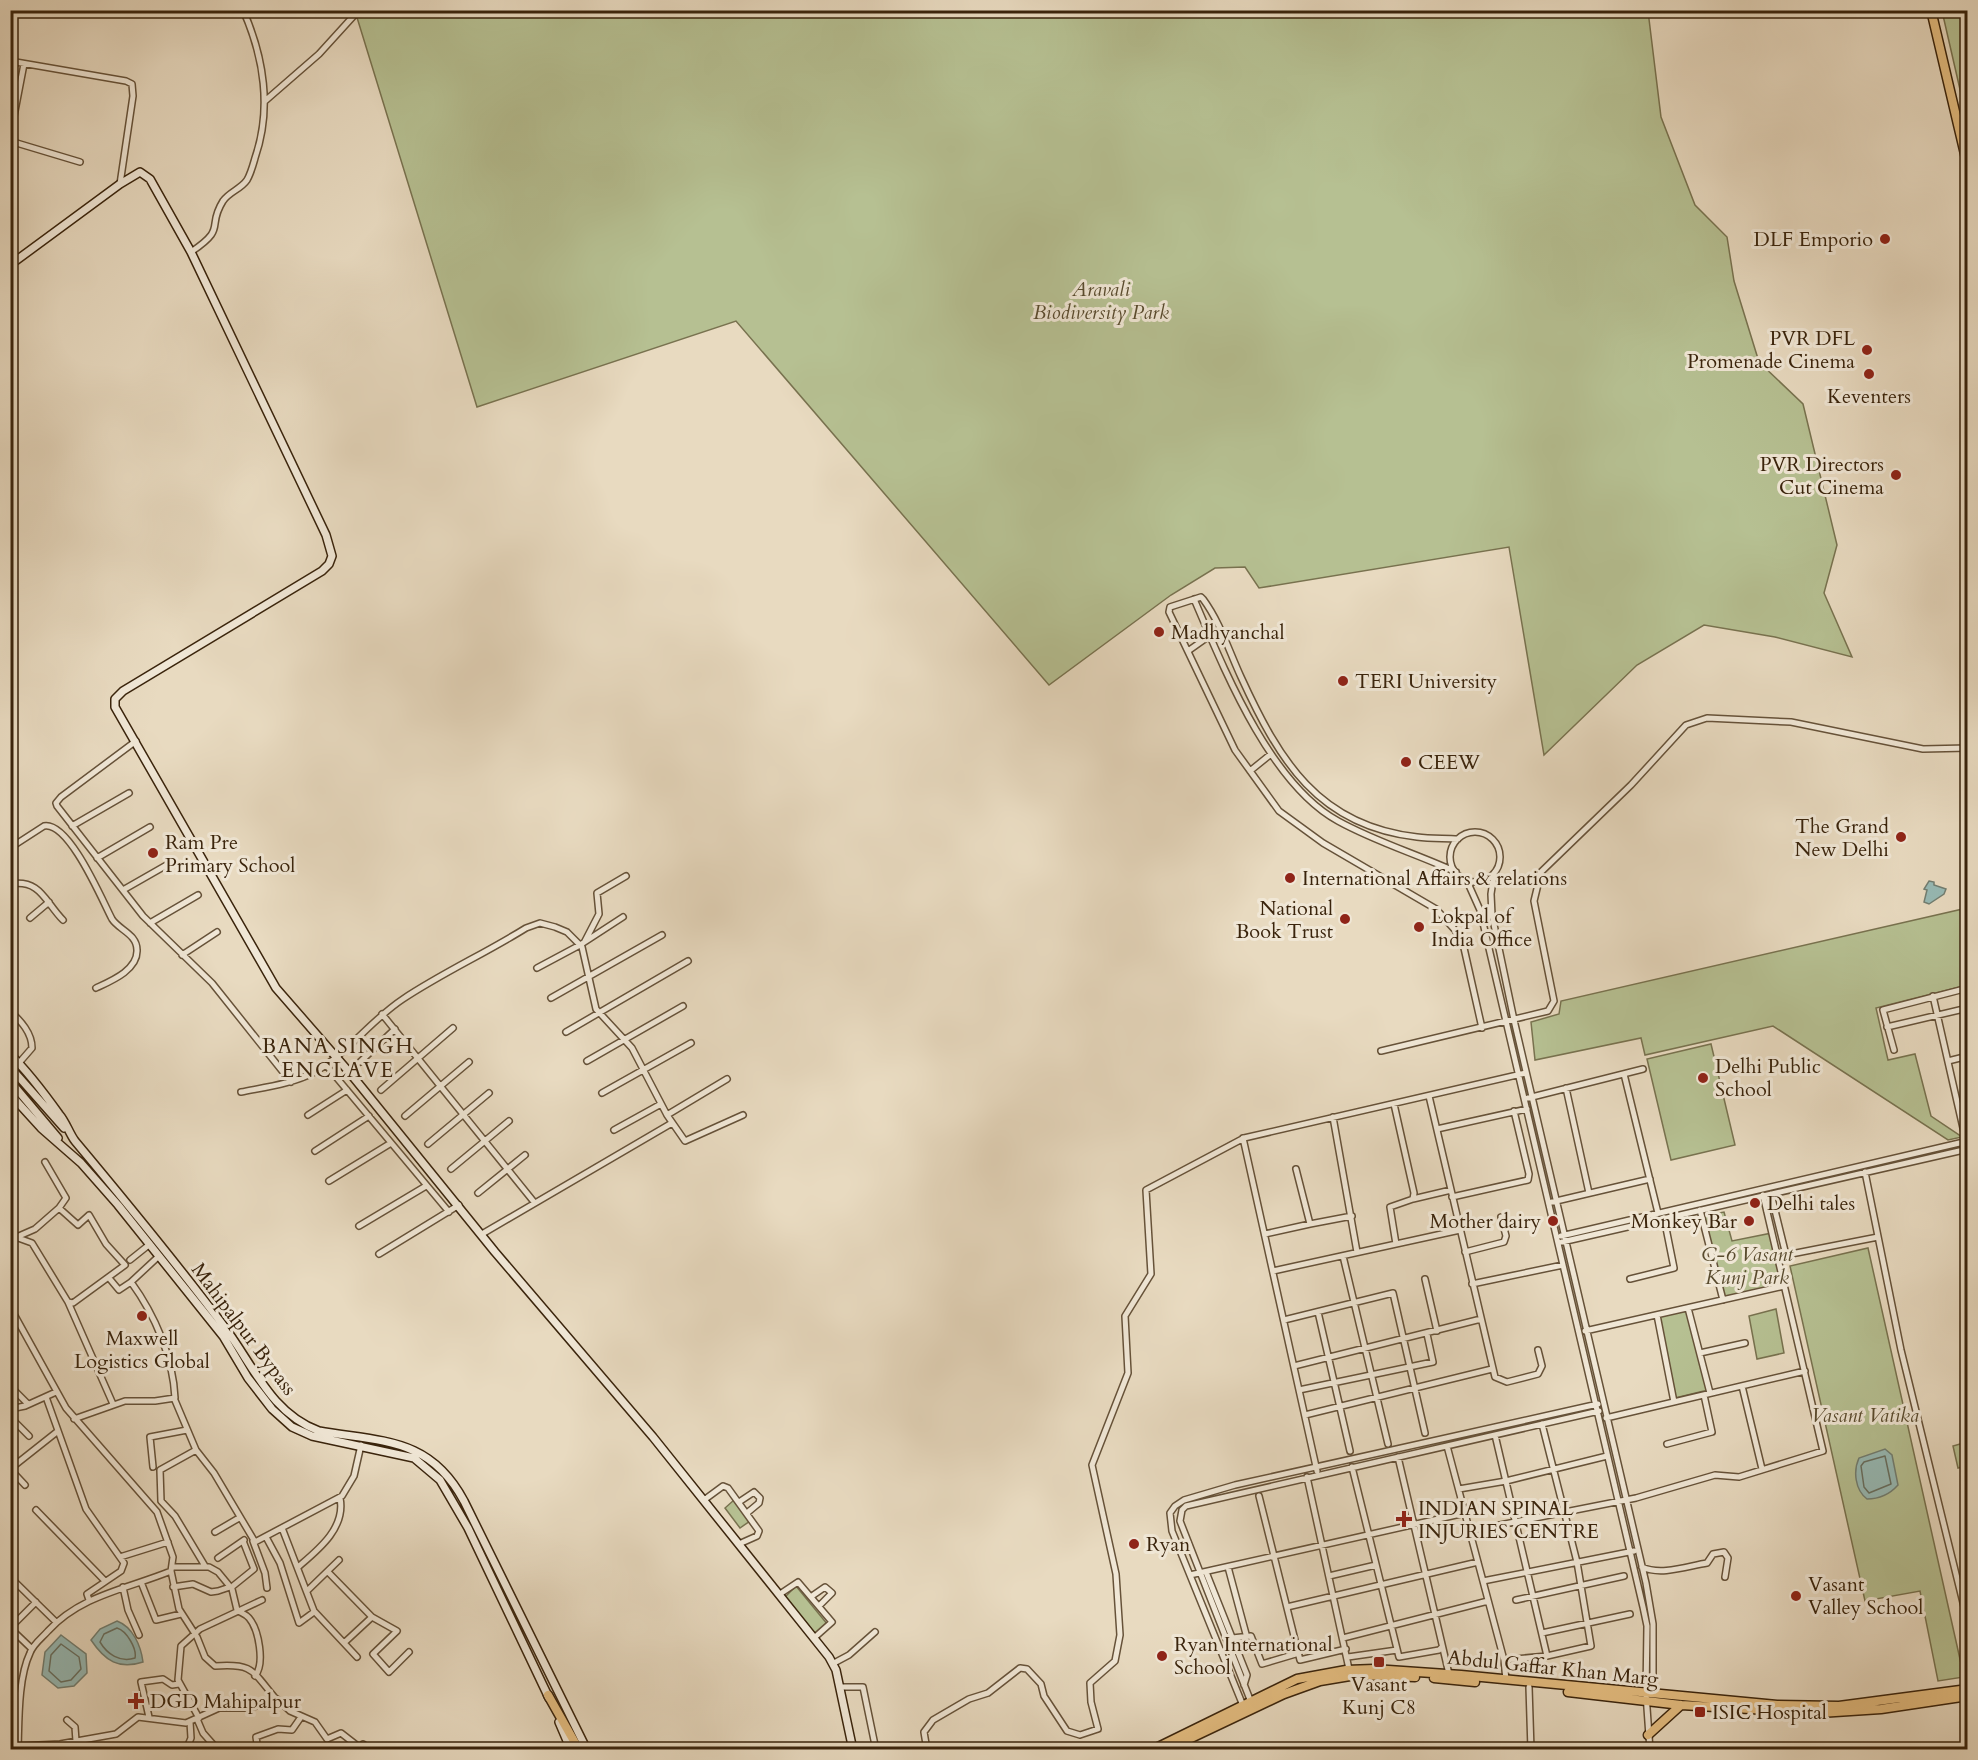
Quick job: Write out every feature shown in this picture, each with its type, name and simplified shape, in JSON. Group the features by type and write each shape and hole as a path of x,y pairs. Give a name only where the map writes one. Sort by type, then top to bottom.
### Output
{"main road":[{"path":"1931,10 1968,167"},
{"name":"Abdul Gaffar Khan Marg","path":"1166,1749 1304,1677 1349,1670 1449,1672 1681,1704 1832,1713 1968,1696"},
{"name":"Abdul Gaffar Khan Marg","path":"1152,1749 1248,1706 1309,1685 1344,1676 1392,1676 1649,1698 1835,1707 1968,1689"},
{"path":"548,1695 579,1749"},
{"path":"1648,1734 1681,1704"}],"street":[{"path":"190,252 213,236 224,200 248,178 263,135 265,101 256,42 243,10"},
{"path":"265,101 320,54 359,10"},
{"path":"10,61 126,81 132,84 133,96 120,184"},
{"path":"24,64 10,139 80,162"},
{"path":"10,265 120,184 140,172 146,174 190,252 322,525 332,556 329,564 322,571 118,695 115,707 270,979 704,1500 834,1663 853,1749"},
{"path":"1194,599 1209,635 1255,728 1271,754 1305,798 1338,821 1456,872 1467,881 1480,910 1549,1203 1561,1239 1585,1331 1642,1567 1653,1624 1648,1712 1650,1749"},
{"path":"1482,1028 1464,948 1455,930 1445,917 1294,824 1280,811 1235,750 1169,609 1172,605 1203,599 1220,629 1272,738 1297,775 1321,800 1352,818 1391,831 1418,837 1458,839 1473,832 1484,834 1494,840 1500,858 1494,874 1491,904 1514,1020 1555,1201 1563,1265 1647,1626 1649,1698"},
{"path":"1188,651 1220,629"},
{"path":"1381,1051 1544,1014 1553,1006 1554,1001 1534,901 1541,872 1631,785 1686,725 1707,718 1791,722 1923,749 1968,748"},
{"path":"136,741 58,800 57,806 150,923 212,982 291,1082"},
{"path":"1250,771 1271,754"},
{"path":"72,826 129,793"},
{"path":"10,848 44,826 50,825 57,830 73,849 96,884 114,921 136,944 136,957 125,972 96,988"},
{"path":"98,858 150,827"},
{"path":"1456,872 1450,855 1458,839"},
{"path":"123,890 172,862"},
{"path":"1467,881 1480,882 1494,874"},
{"path":"582,944 599,914 597,893 626,876"},
{"path":"10,884 36,886 63,920"},
{"path":"150,923 198,895"},
{"path":"30,918 49,902"},
{"path":"537,968 582,944 623,917"},
{"path":"241,1092 291,1082 326,1065 382,1014 417,990 532,925 547,924 561,929 582,944 592,999 599,1012 625,1039 645,1068 667,1115 687,1142 743,1115"},
{"path":"182,955 217,932"},
{"path":"551,998 662,935"},
{"path":"566,1032 688,962"},
{"path":"1894,1050 1883,1010 1968,988"},
{"path":"1561,1239 1658,1213 1967,1141 1933,996"},
{"path":"587,1061 683,1006"},
{"path":"1887,1027 1968,1008"},
{"path":"10,1011 24,1026 32,1043 32,1048 19,1063"},
{"path":"382,1014 534,1202"},
{"path":"381,1090 453,1028"},
{"path":"360,1062 395,1029"},
{"path":"602,1093 691,1043"},
{"name":"Mahipalpur Bypass","path":"10,1054 61,1115 74,1139 108,1178 223,1325 260,1384 289,1414 306,1426 319,1431 398,1444 419,1451 451,1480 464,1501 587,1749"},
{"path":"1948,1061 1968,1056"},
{"path":"405,1116 469,1062"},
{"path":"326,1065 449,1212"},
{"path":"10,1067 74,1139"},
{"path":"1525,1099 1643,1069"},
{"path":"927,1749 924,1732 929,1723 969,1699 988,1693 1020,1668 1027,1669 1041,1684 1044,1696 1067,1731 1080,1735 1098,1729 1091,1702 1090,1683 1114,1661 1120,1635 1116,1574 1092,1465 1128,1373 1125,1316 1151,1274 1146,1190 1243,1138 1526,1073"},
{"path":"1624,1074 1658,1213"},
{"path":"667,1115 727,1079"},
{"path":"10,1081 65,1146"},
{"path":"1566,1088 1589,1193"},
{"path":"308,1114 347,1090"},
{"path":"428,1144 489,1093"},
{"name":"Mahipalpur Bypass","path":"10,1094 41,1128 65,1146 96,1179 223,1336 260,1395 282,1419 304,1434 414,1458 446,1487 548,1695 570,1747"},
{"path":"1429,1096 1495,1377 1503,1382 1534,1375 1542,1368 1538,1350"},
{"path":"614,1130 661,1104"},
{"path":"1394,1104 1413,1199"},
{"path":"1958,1106 1968,1104"},
{"path":"1437,1129 1527,1109"},
{"path":"1396,1244 1390,1207 1413,1199 1528,1180 1529,1174 1514,1111"},
{"path":"315,1151 369,1116"},
{"path":"1333,1117 1358,1252"},
{"path":"451,1169 509,1121"},
{"path":"482,1234 672,1123"},
{"path":"1243,1138 1318,1472"},
{"path":"329,1181 391,1143"},
{"path":"1561,1239 1701,1210 1968,1149"},
{"path":"478,1193 525,1155"},
{"path":"14,1236 35,1229 59,1208 66,1198 45,1162"},
{"path":"1296,1169 1310,1224"},
{"path":"1865,1172 1917,1419 1968,1623"},
{"path":"1549,1203 1650,1179"},
{"path":"358,1226 426,1186"},
{"path":"1771,1194 1786,1255 1878,1237"},
{"path":"1470,1531 1626,1499 1716,1474 1739,1477 1823,1451 1763,1196"},
{"path":"379,1254 459,1204"},
{"path":"59,1208 78,1225 88,1214 106,1244 125,1265 73,1303 68,1302"},
{"path":"1701,1210 1723,1300"},
{"path":"1265,1234 1352,1216"},
{"path":"1465,1252 1504,1242 1506,1236 1501,1216"},
{"path":"1630,1279 1674,1268 1664,1218"},
{"path":"1273,1271 1460,1230"},
{"path":"14,1236 32,1243 68,1302 113,1404"},
{"path":"130,1260 150,1245"},
{"path":"109,1278 119,1290 132,1282 159,1256"},
{"path":"1343,1256 1388,1444"},
{"path":"1472,1284 1563,1265"},
{"path":"1425,1279 1437,1331"},
{"path":"132,1282 151,1316 172,1365 174,1398 195,1450 214,1473 252,1539 265,1573 267,1588"},
{"path":"1585,1331 1784,1286"},
{"path":"1284,1320 1393,1293 1425,1433"},
{"path":"1667,1444 1712,1432 1700,1353 1688,1308"},
{"path":"11,1310 56,1392 74,1419 157,1512 168,1542 173,1587 181,1614 194,1633 204,1655 212,1664 243,1665 276,1699 301,1716 315,1722 327,1740 341,1733 358,1747 363,1744 371,1749"},
{"path":"1318,1312 1338,1407 1350,1451"},
{"path":"1657,1315 1674,1402"},
{"path":"1294,1366 1365,1351 1481,1319"},
{"path":"1299,1390 1434,1362 1426,1334"},
{"path":"1700,1353 1745,1343"},
{"path":"1305,1415 1492,1369"},
{"path":"1606,1418 1805,1371"},
{"path":"10,1386 28,1404"},
{"path":"1742,1386 1762,1469"},
{"path":"10,1409 56,1392"},
{"path":"46,1397 88,1514 120,1557 123,1568 87,1594 89,1600"},
{"path":"74,1419 125,1401 174,1398"},
{"path":"1244,1685 1247,1676 1180,1521 1182,1510 1191,1504 1307,1477 1318,1472 1603,1407"},
{"path":"1248,1706 1190,1575 1171,1525 1170,1514 1175,1506 1184,1500 1235,1485 1352,1467 1542,1424 1596,1408"},
{"path":"10,1417 29,1436"},
{"path":"1504,1660 1547,1656 1592,1646 1577,1562 1562,1511 1542,1424"},
{"path":"153,1467 150,1437 187,1430"},
{"path":"25,1485 10,1469 58,1431"},
{"path":"1495,1435 1547,1656"},
{"path":"218,1558 243,1541 266,1537 340,1498 354,1476 361,1446"},
{"path":"1447,1446 1504,1660 1506,1680"},
{"path":"195,1450 158,1471 160,1496 166,1508 175,1516 205,1566"},
{"path":"1459,1490 1607,1456"},
{"path":"1398,1457 1449,1672"},
{"path":"1352,1467 1397,1650 1402,1658 1439,1650 1442,1647"},
{"path":"1307,1477 1349,1670"},
{"path":"704,1500 726,1486 739,1502 759,1531 757,1536 739,1544"},
{"path":"739,1502 753,1492 760,1498 759,1503 747,1513"},
{"path":"148,1501 160,1496"},
{"path":"1259,1496 1299,1653 1303,1660 1346,1649"},
{"path":"298,1567 328,1540 340,1514 340,1498"},
{"path":"1175,1506 1182,1510"},
{"path":"157,1512 166,1508"},
{"path":"36,1510 105,1581"},
{"path":"1190,1575 1465,1513"},
{"path":"215,1532 239,1518"},
{"path":"282,1528 314,1612 357,1657"},
{"path":"266,1537 280,1563 299,1623 314,1612"},
{"path":"173,1587 194,1584 211,1592 230,1587 254,1569 243,1541"},
{"path":"120,1557 168,1542"},
{"path":"1483,1581 1638,1550"},
{"path":"1642,1567 1654,1570 1682,1568 1707,1563 1713,1554 1724,1552 1728,1558 1725,1577"},
{"path":"307,1591 339,1560"},
{"path":"1287,1607 1478,1562"},
{"path":"1329,1576 1377,1565"},
{"path":"18,1746 26,1666 32,1649 56,1622 89,1600 172,1569 205,1566 218,1572 230,1587 237,1610 248,1617 254,1627 260,1664 255,1676"},
{"path":"1228,1567 1246,1634"},
{"path":"328,1572 372,1617 397,1631 373,1654 389,1672 410,1652"},
{"path":"1203,1572 1244,1685 1248,1706"},
{"path":"1516,1600 1624,1576"},
{"path":"10,1577 56,1622"},
{"path":"141,1582 156,1620 181,1614"},
{"path":"780,1594 798,1582 812,1596 831,1623 814,1638"},
{"path":"123,1587 126,1603 139,1635"},
{"path":"812,1596 825,1587 832,1593 819,1606"},
{"path":"218,1749 203,1732 179,1684 181,1646 194,1633 237,1610 262,1600"},
{"path":"1343,1638 1488,1601"},
{"path":"32,1649 10,1628 36,1602"},
{"path":"1542,1633 1630,1614"},
{"path":"345,1642 372,1617"},
{"path":"834,1663 849,1655 875,1632"},
{"path":"1232,1638 1246,1634 1252,1637 1262,1664 1299,1653"},
{"path":"1347,1657 1397,1650"},
{"path":"149,1717 141,1682 160,1679 172,1685 179,1684"},
{"path":"840,1687 863,1687 876,1749"},
{"path":"1529,1687 1531,1749"},
{"path":"10,1744 18,1746 76,1741 118,1734 135,1718 149,1717 175,1723 190,1722 219,1708 250,1708 276,1699"},
{"path":"258,1749 256,1737 278,1729 292,1730 301,1716"},
{"path":"67,1720 75,1727 76,1741"},
{"path":"186,1749 191,1738 190,1722"},
{"path":"549,1749 570,1747"}],"green space":[{"name":"Aravali Biodiversity Park","path":"355,11 1648,11 1661,117 1695,205 1727,237 1734,281 1759,362 1803,404 1837,545 1824,593 1852,657 1775,637 1704,625 1637,665 1544,755 1509,547 1259,588 1245,567 1215,568 1171,595 1049,685 736,321 477,407"},
{"path":"1942,11 1967,11 1967,120"},
{"path":"1967,908 1967,985 1876,1008 1888,1060 1915,1054 1931,1116 1962,1137 1948,1140 1773,1026 1645,1055 1641,1038 1535,1060 1531,1022 1559,1014 1561,1001"},
{"path":"1711,1044 1735,1145 1671,1160 1647,1059"},
{"name":"C-6 Vasant Kunj Park","path":"1724,1212 1732,1241 1772,1233 1783,1283 1723,1300 1702,1216"},
{"name":"Vasant Vatika","path":"1868,1248 1964,1677 1938,1681 1920,1591 1865,1601 1790,1266"},
{"path":"1688,1308 1708,1390 1675,1398 1657,1315"},
{"path":"1776,1309 1784,1353 1757,1359 1749,1316"},
{"path":"1967,1442 1967,1466 1958,1468 1953,1446"},
{"path":"734,1500 750,1521 740,1528 725,1508"},
{"path":"796,1586 828,1625 819,1635 814,1633 785,1597"}],"water":[{"path":"1929,881 1946,889 1944,894 1929,904 1924,902 1927,890 1924,889"},
{"path":"1885,1449 1892,1455 1898,1485 1884,1495 1867,1499 1858,1486 1857,1463 1859,1458"},
{"path":"117,1621 132,1632 143,1662 127,1665 113,1662 91,1640 100,1629"},
{"path":"61,1635 86,1654 87,1673 74,1686 58,1688 42,1675 45,1652"}],"place":[{"name":"DLF Emporio","path":"1885,239"},
{"name":"PVR DFL Promenade Cinema","path":"1867,350"},
{"name":"Keventers","path":"1869,374"},
{"name":"PVR Directors Cut Cinema","path":"1896,475"},
{"name":"Madhyanchal","path":"1159,632"},
{"name":"TERI University","path":"1343,681"},
{"name":"CEEW","path":"1406,762"},
{"name":"The Grand New Delhi","path":"1901,837"},
{"name":"Ram Pre Primary School","path":"153,853"},
{"name":"International Affairs & relations","path":"1290,878"},
{"name":"National Book Trust","path":"1345,919"},
{"name":"Lokpal of India Office","path":"1419,927"},
{"name":"Delhi Public School","path":"1703,1078"},
{"name":"Delhi tales","path":"1755,1203"},
{"name":"Mother dairy","path":"1553,1221"},
{"name":"Monkey Bar","path":"1749,1221"},
{"name":"Maxwell Logistics Global","path":"142,1316"},
{"name":"INDIAN SPINAL INJURIES CENTRE","path":"1404,1519"},
{"name":"Ryan","path":"1134,1544"},
{"name":"Vasant Valley School","path":"1796,1596"},
{"name":"Ryan International School","path":"1162,1656"},
{"name":"Vasant Kunj C8","path":"1379,1662"},
{"name":"DGD Mahipalpur","path":"136,1701"},
{"name":"ISIC Hospital","path":"1700,1712"}],"district":[{"name":"BANA SINGH ENCLAVE","path":"338,1058"}]}
